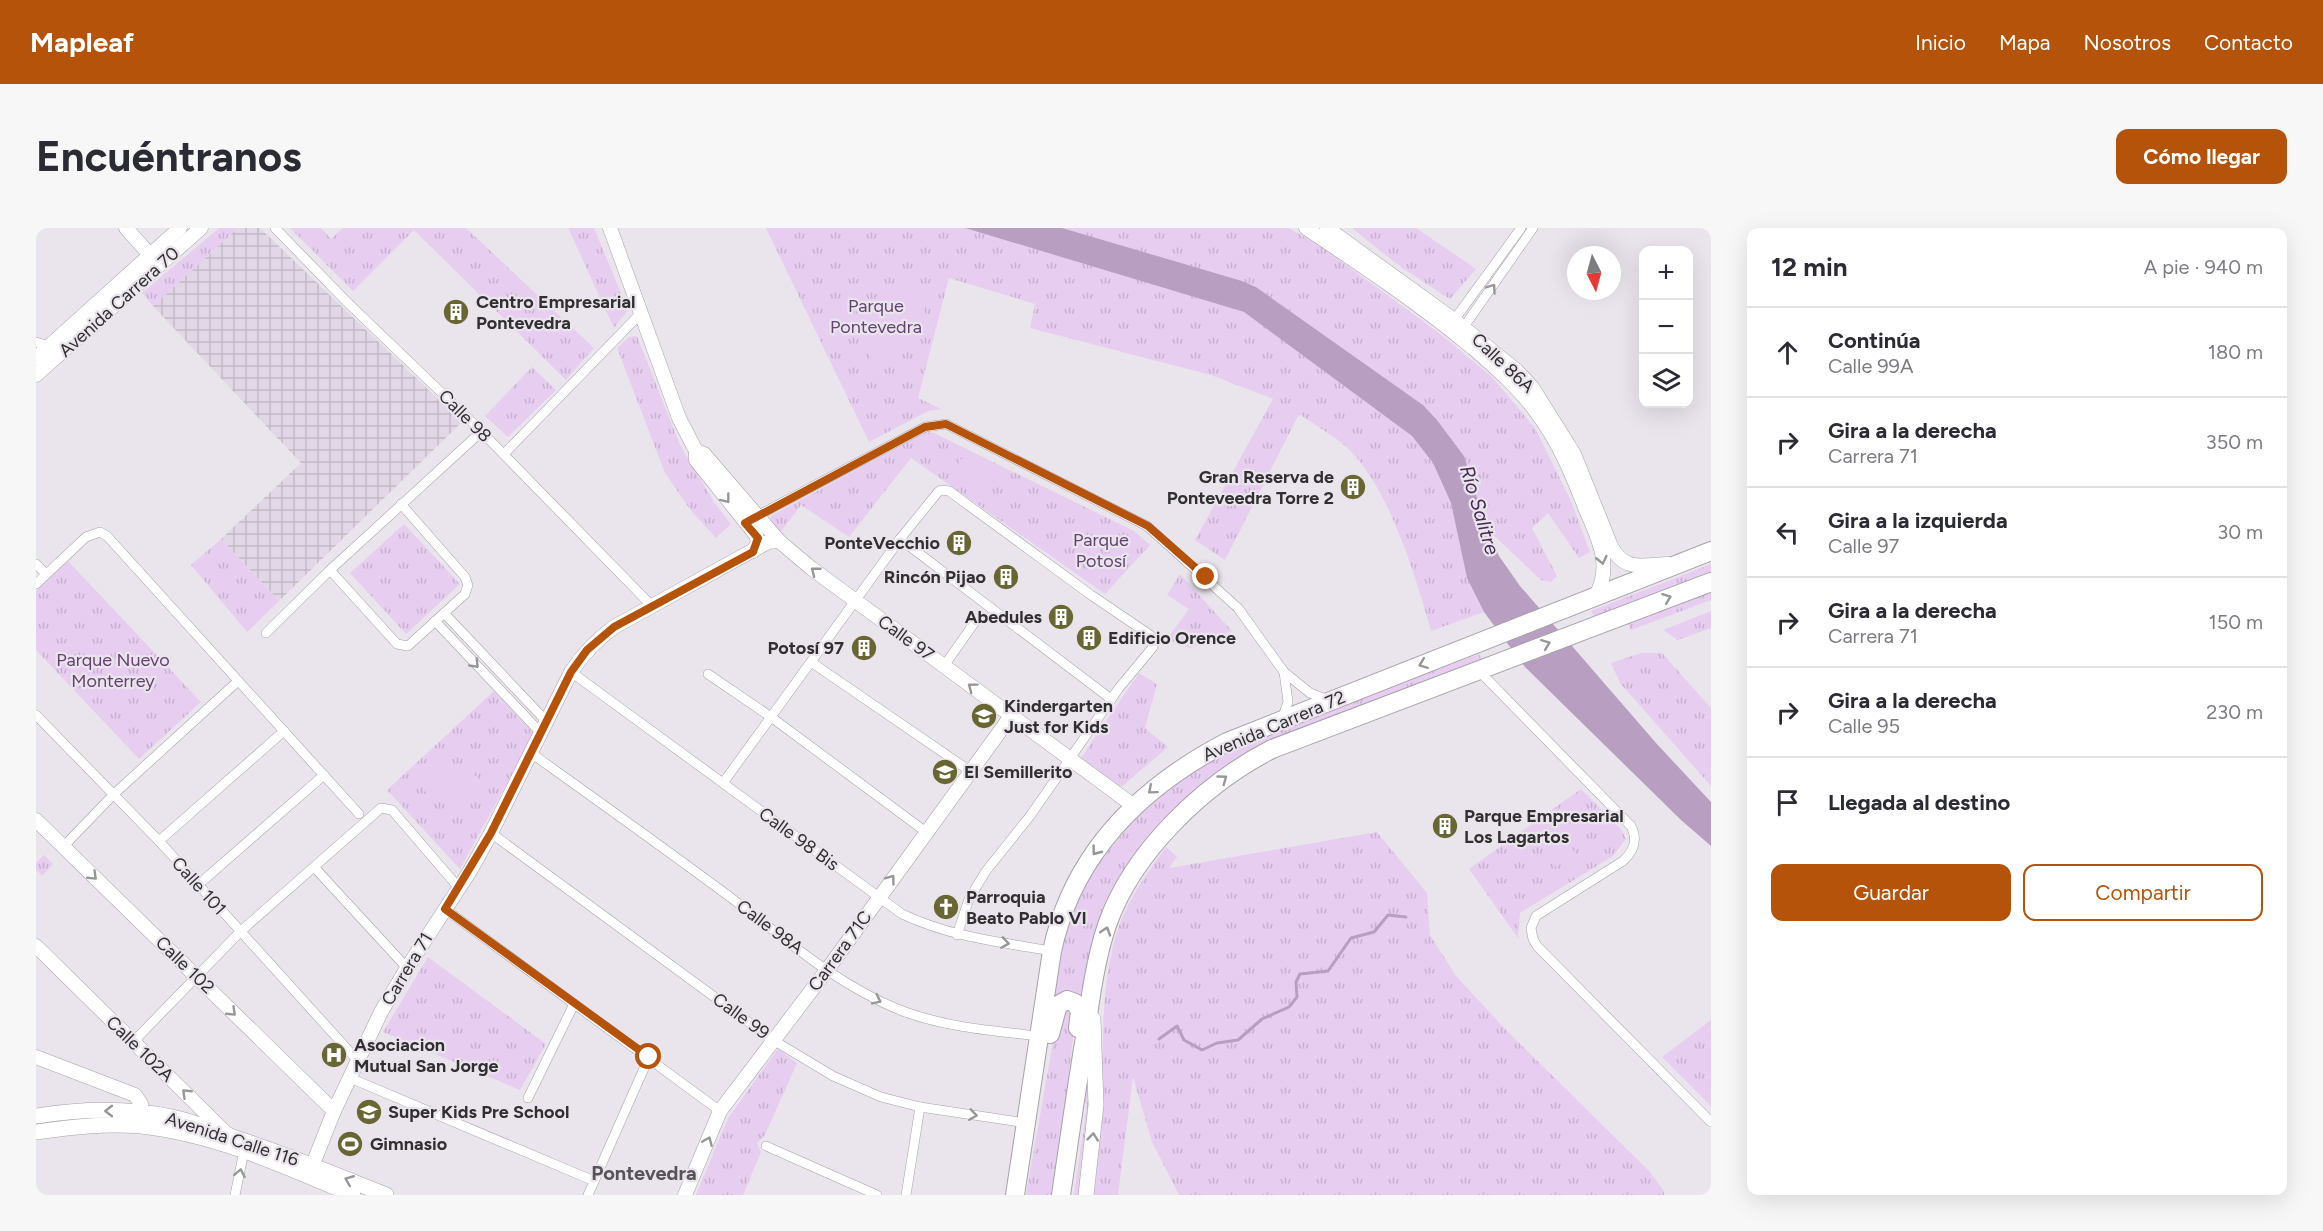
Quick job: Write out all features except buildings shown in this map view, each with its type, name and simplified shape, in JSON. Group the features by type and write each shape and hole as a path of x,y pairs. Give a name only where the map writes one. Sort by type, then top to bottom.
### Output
{"highway":[{"name":"Avenida Carrera 72","path":"1015,1195 1052,951 1061,915 1076,882 1100,845 1134,806 1160,783 1199,757 1236,738 1711,551"},
{"name":"Avenida Carrera 72","path":"1061,1195 1092,988 1107,925 1131,876 1173,823 1218,782 1272,749 1711,582"},
{"path":"1026,1123 1045,1067 1055,1011 1058,1005 1067,1000 1076,1003 1080,1011 1076,1042 1076,1090"}],"main road":[{"path":"1086,1195 1096,1105 1092,988"},
{"name":"Avenida Calle 116","path":"36,1116 96,1111 140,1119 386,1195"},
{"name":"Avenida Calle 116","path":"36,1132 140,1119 190,1121 310,1170 344,1193"}],"street":[{"path":"126,228 150,255"},
{"name":"Avenida Carrera 70","path":"37,362 43,344 180,228"},
{"name":"Avenida Carrera 70","path":"37,362 201,228"},
{"name":"Calle 98","path":"275,228 347,302 482,431 652,606"},
{"name":"Calle 97","path":"610,228 679,418 696,451 704,454 751,519 758,538 753,552"},
{"name":"Calle 86A","path":"1306,228 1516,370 1541,400 1574,454 1611,546 1619,560 1630,565 1679,564"},
{"name":"Calle 86A","path":"1327,228 1456,328 1525,397 1548,428 1567,463 1593,526 1604,561 1604,577 1595,597"},
{"path":"1456,328 1521,228"},
{"path":"1456,328 1533,228"},
{"path":"504,454 642,312"},
{"path":"751,519 880,450 935,424 946,424 1148,526 1238,609 1284,672 1310,693 1331,700"},
{"path":"266,633 330,570 482,431"},
{"path":"723,783 900,539 938,492 946,490 1149,635 1152,641 1152,649 1111,699 1030,816 986,871 969,899 957,935"},
{"path":"330,570 397,644 402,646 408,646 465,594 468,585 465,578 401,504"},
{"name":"Calle 97","path":"751,519 855,601 1134,806"},
{"path":"36,584 86,537 100,532 107,536 359,814"},
{"path":"900,539 1111,699"},
{"name":"Carrera 71","path":"310,1170 334,1111 381,1012 491,833 571,672 597,640 614,627 768,542 779,540"},
{"path":"36,564 46,574"},
{"path":"444,613 544,727"},
{"path":"944,666 977,619"},
{"path":"435,621 544,727"},
{"path":"811,662 970,771"},
{"path":"1478,670 1631,826 1635,834 1635,842 1629,855 1623,861 1538,914 1532,925 1533,939 1711,1122"},
{"name":"Calle 98 Bis","path":"571,672 902,914 928,927 957,935 1052,951"},
{"path":"1282,720 1288,702 1284,672"},
{"path":"708,675 771,717 926,832"},
{"path":"63,847 114,794 238,681"},
{"name":"Calle 101","path":"36,715 159,841 358,1061"},
{"name":"Carrera 71C","path":"685,1195 720,1111 827,970 1011,716"},
{"path":"159,841 284,731"},
{"name":"Calle 98A","path":"531,753 671,853 827,970 873,998 902,1011 934,1021 1039,1036"},
{"path":"198,885 324,775"},
{"path":"133,1042 241,931 372,815 385,807 392,810 459,888"},
{"name":"Calle 102","path":"36,820 334,1111"},
{"name":"Calle 99","path":"491,833 799,1058 856,1087 920,1107 1026,1123"},
{"path":"314,867 407,968"},
{"path":"445,909 720,1111"},
{"name":"Calle 102A","path":"36,946 244,1151"},
{"path":"528,1098 574,1004"},
{"path":"36,1057 135,1095 141,1104 140,1119"},
{"path":"588,1195 649,1057"},
{"path":"350,1078 594,1181"},
{"path":"906,1195 920,1107"},
{"path":"766,1146 877,1195"},
{"path":"235,1195 244,1151"}],"shaded area":[{"path":"238,228 260,228 462,422 279,601 221,539 301,463 153,306"},
{"name":"Kindergarten Just for Kids","path":"980,703 998,717 988,730 970,716"},
{"name":"El Semillerito","path":"942,761 958,772 949,784 933,772"}],"green space":[{"path":"219,228 238,228 153,306 142,293"},
{"path":"290,228 321,228 331,239 343,228 466,228 594,348 566,380 414,230 353,291"},
{"path":"568,228 594,228 628,310 614,328"},
{"name":"Parque Pontevedra","path":"766,228 965,228 1244,312 1412,436 1433,463 1451,503 1467,578 1484,612 1431,631 1402,541 1382,496 1370,476 1344,445 1299,414 1225,560 1195,540 1273,399 1211,375 1030,328 1035,304 949,278 918,398 941,409 928,411 869,442"},
{"path":"1062,228 1289,228 1322,247 1439,333 1491,376 1535,428 1571,501 1590,552 1579,558 1548,513 1532,528 1557,576 1551,582 1541,580 1487,529 1464,456 1423,405 1256,287"},
{"path":"1354,228 1416,228 1476,269 1450,299 1402,268"},
{"path":"923,288 926,326 901,330 899,291"},
{"name":"Parque Pontevedra","path":"892,313 898,357 871,361 867,315"},
{"path":"637,336 680,445 714,502 731,524 716,538 692,512 665,473 617,348 629,337"},
{"path":"532,367 556,390 508,437 485,416"},
{"name":"Parque Potosí","path":"926,432 934,433 1134,531 1150,545 1105,594 911,458 849,537 801,505 780,533 770,526 771,516"},
{"path":"963,457 996,480 984,497 951,474"},
{"path":"404,524 460,584 406,634 350,573"},
{"path":"221,539 279,601 247,632 191,565"},
{"name":"Parque Nuevo Monterrey","path":"68,561 201,702 139,759 36,650 36,591"},
{"path":"1711,564 1711,573 1595,618 1591,611"},
{"path":"1180,574 1232,631 1189,648 1167,639 1189,609 1167,595"},
{"path":"1711,589 1711,600 1631,630 1626,620"},
{"path":"1711,611 1711,628 1678,640 1663,630"},
{"path":"1641,653 1662,653 1711,708 1711,786 1620,683 1611,663"},
{"path":"1479,654 1482,661 1314,725 1158,827 1082,1005 1053,1000 1064,936 1079,893 1103,857 1138,816 1168,788 1208,762 1245,744 1315,715"},
{"path":"1139,673 1157,684 1145,728 1168,747 1119,789 1081,758"},
{"path":"494,691 534,734 460,869 387,790"},
{"path":"441,759 458,768 442,800 424,791"},
{"path":"461,769 478,777 462,810 445,802"},
{"path":"1581,789 1621,829 1626,839 1613,856 1520,913 1518,938 1469,869"},
{"path":"1552,820 1576,854 1556,867 1533,833"},
{"path":"1377,832 1427,893 1430,935 1456,976 1507,1031 1650,1172 1664,1191 1664,1195 1179,1195 1152,1142 1133,1077 1118,1195 1092,1195 1100,1117 1105,997 1112,949 1128,905 1166,847 1177,857 1169,868"},
{"path":"44,855 53,864 42,876 36,869 36,863"},
{"path":"428,957 546,1044 520,1090 383,1032"},
{"path":"1067,1007 1075,1019 1053,1195 1026,1195 1057,1020"},
{"path":"1711,1020 1711,1106 1662,1057"},
{"path":"778,1049 797,1063 765,1135 757,1143 761,1152 743,1195 696,1195 728,1118"},
{"path":"1090,1057 1091,1098 1080,1195 1074,1195 1087,1104 1083,1101"}],"water":[{"name":"Río Salitre","path":"965,228 1062,228 1242,281 1256,287 1423,405 1464,456 1487,529 1499,556 1520,586 1656,743 1711,802 1711,846 1681,820 1525,667 1484,612 1467,578 1451,503 1433,463 1412,436 1244,312"}],"waterway":[{"path":"1159,1039 1177,1026 1184,1040 1202,1050 1217,1043 1238,1040 1262,1019 1289,1007 1297,997 1296,982 1300,974 1328,971 1351,938 1374,932 1388,915 1406,917"}],"place":[{"name":"Centro Empresarial Pontevedra","path":"456,312"},
{"name":"Gran Reserva de Ponteveedra Torre 2","path":"1353,487"},
{"name":"PonteVecchio","path":"959,543"},
{"name":"Rincón Pijao","path":"1006,577"},
{"name":"Abedules","path":"1061,617"},
{"name":"Edificio Orence","path":"1089,638"},
{"name":"Potosí 97","path":"864,648"},
{"name":"Kindergarten Just for Kids","path":"984,716"},
{"name":"El Semillerito","path":"945,772"},
{"name":"Parque Empresarial Los Lagartos","path":"1445,826"},
{"name":"Parroquia Beato Pablo VI","path":"946,907"},
{"name":"Asociacion Mutual San Jorge","path":"334,1055"},
{"name":"Super Kids Pre School","path":"369,1112"},
{"name":"Gimnasio","path":"350,1144"}],"district":[{"name":"Pontevedra","path":"644,1173"}],"route":[{"path":"649,1057 445,909 491,833 571,672 597,640 614,627 753,552 758,538 745,523 880,450 935,424 946,424 1148,526 1206,577"}]}
